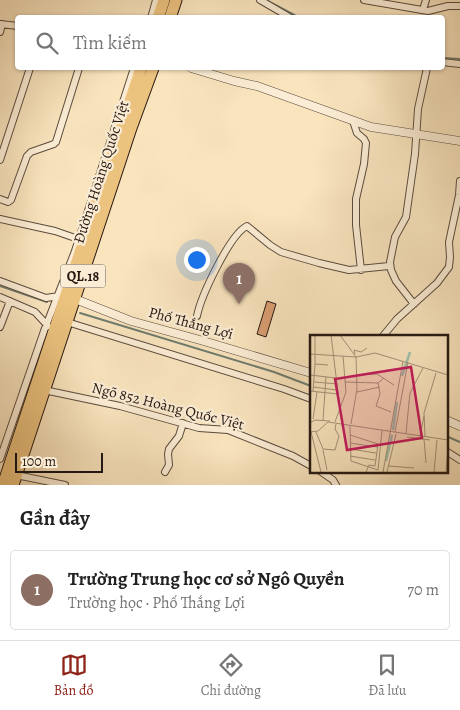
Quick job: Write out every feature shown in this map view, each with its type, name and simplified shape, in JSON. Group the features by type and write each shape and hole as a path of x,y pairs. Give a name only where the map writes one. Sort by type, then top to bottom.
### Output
{"highway":[{"path":"159,15 164,0"},
{"path":"171,15 176,0"},
{"name":"Đường Hoàng Quốc Việt","path":"15,480 67,322 66,297 81,240 139,70"},
{"name":"Đường Hoàng Quốc Việt","path":"3,485 50,327 66,297 152,70"}],"street":[{"path":"152,15 156,0"},
{"path":"364,0 389,2 423,10 431,14 448,6 460,6"},
{"path":"423,10 426,0"},
{"path":"264,1 286,15"},
{"path":"0,32 1,24 15,26"},
{"path":"445,62 460,64"},
{"path":"0,160 29,70"},
{"path":"0,199 8,202 11,200 27,156 56,142 78,70"},
{"path":"0,219 55,231 81,240 133,70"},
{"path":"198,70 257,86 371,127 460,141"},
{"path":"414,304 396,281 389,266 395,237 406,219 415,154 418,109 427,70"},
{"path":"353,121 357,133 366,143 364,164 356,199 356,225 361,270"},
{"path":"385,335 397,319 437,283 449,267 449,242 459,195 460,181"},
{"path":"196,316 204,294 235,236 245,226 249,226 270,245 281,252 349,270 389,266"},
{"path":"0,281 40,297 66,297"},
{"path":"0,297 34,312 50,327 0,460"},
{"name":"Phố Thắng Lợi","path":"66,297 131,321 310,373"},
{"path":"0,327 10,301"},
{"path":"67,322 310,399"},
{"name":"Ngõ 852 Hoàng Quốc Việt","path":"44,390 120,406 209,430 231,431 293,456 310,465"},
{"path":"448,421 460,426"},
{"path":"166,472 169,465 168,454 172,444 179,436 182,423"},
{"path":"448,452 460,460"},
{"path":"321,472 333,480 336,485"},
{"path":"15,480 65,485"}],"building":[{"path":"267,301 276,304 266,337 257,334"}],"waterway":[{"path":"266,0 294,15"},
{"path":"445,58 460,59"},
{"path":"0,286 47,302"},
{"path":"80,313 274,372 310,386"},
{"path":"448,437 460,442"}],"place":[{"name":"Trường Trung học cơ sở Ngô Quyền","path":"239,304"}]}
